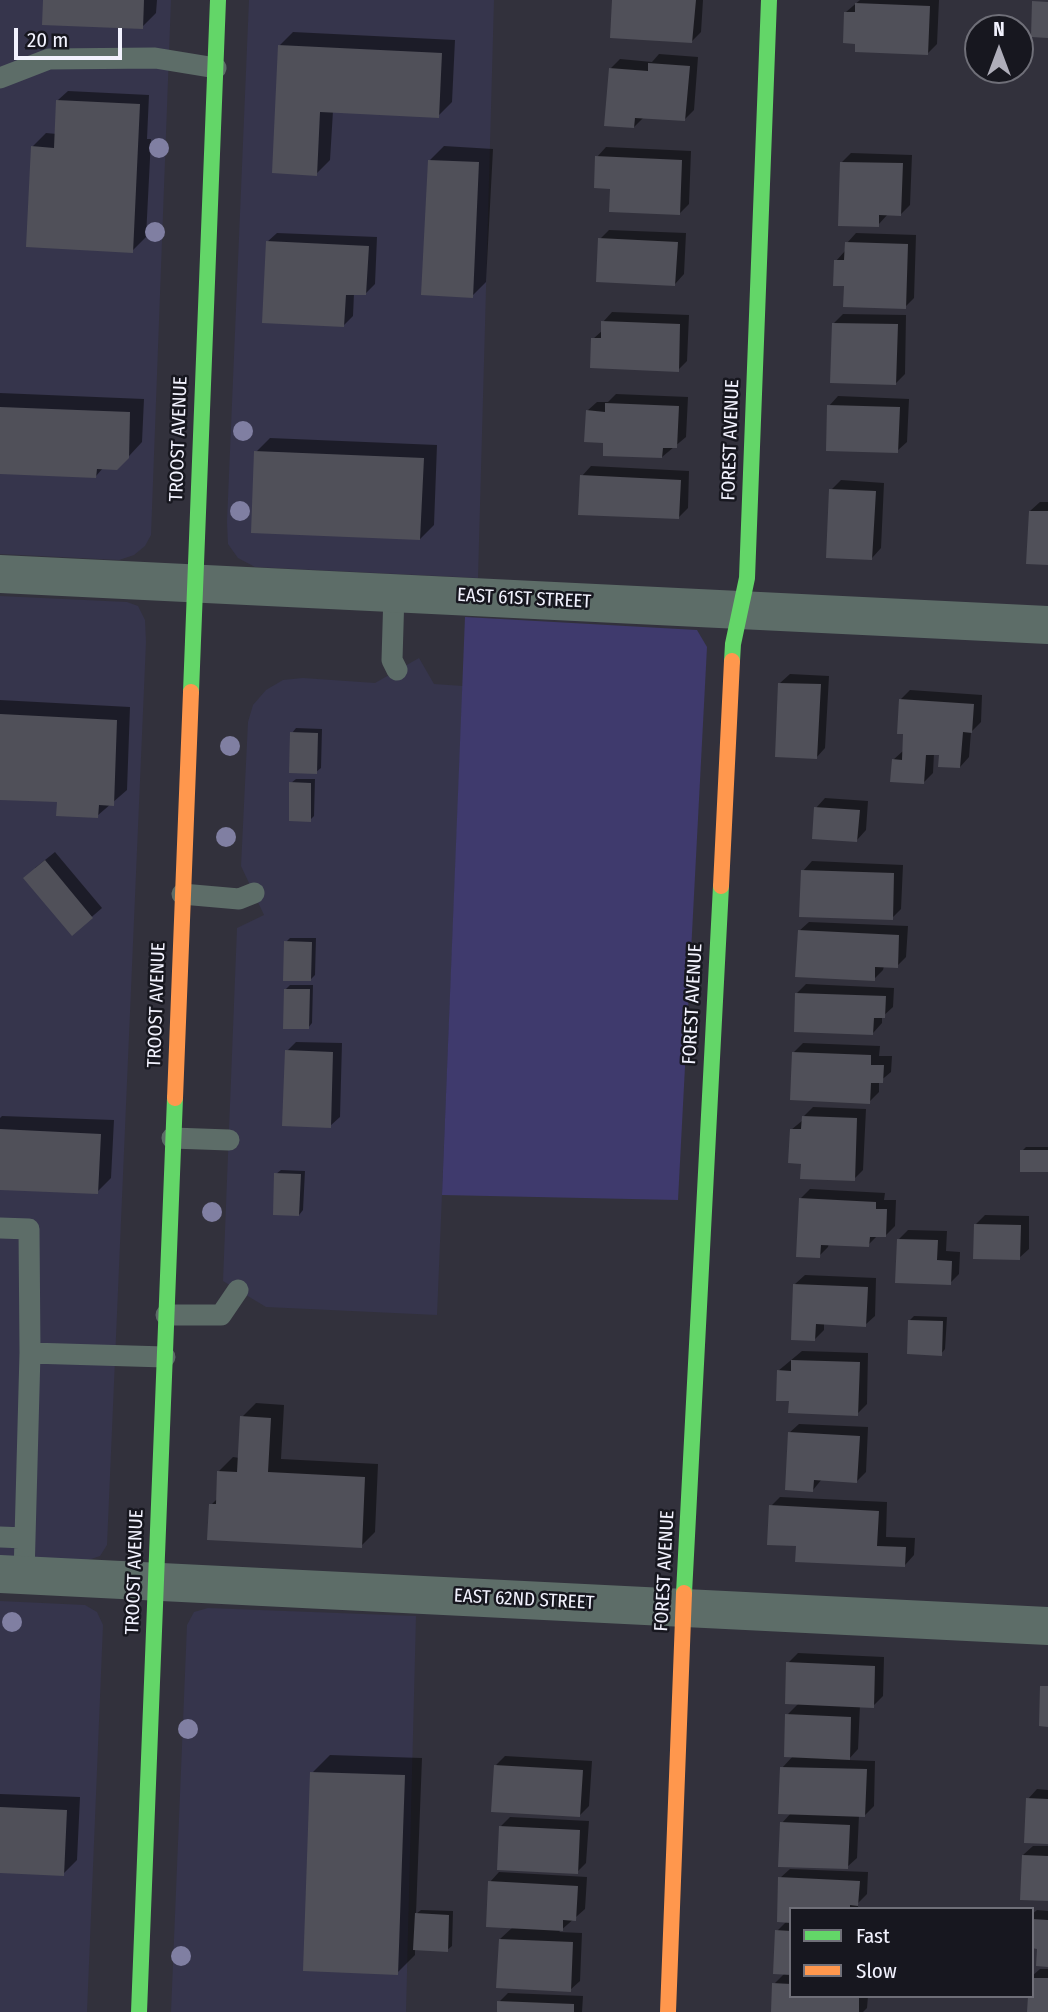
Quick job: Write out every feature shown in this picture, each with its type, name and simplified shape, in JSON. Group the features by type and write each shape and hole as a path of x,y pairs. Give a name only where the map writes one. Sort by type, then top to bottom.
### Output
{"main road":[{"name":"TROOST AVENUE","path":"139,2012 218,0"},
{"name":"FOREST AVENUE","path":"668,2012 684,1608 733,644 747,578 769,0"}],"street":[{"name":"EAST 61ST STREET","path":"0,574 1048,625"},
{"name":"EAST 62ND STREET","path":"16,1562 156,1582 1048,1626"}],"lane":[{"path":"0,78 50,59 155,58 216,68"},
{"path":"394,593 392,660 397,670"},
{"path":"182,894 239,899 254,892"},
{"path":"173,1138 229,1140"},
{"path":"0,1227 29,1229 30,1353 16,1562"},
{"path":"166,1315 221,1315 237,1290"},
{"path":"30,1353 164,1357"},
{"path":"0,1537 16,1562"}],"shaded area":[{"path":"0,0 171,0 151,535 145,546 134,555 119,560 0,554"},
{"path":"249,0 494,0 478,578 255,567 238,558 228,544"},
{"path":"0,596 127,602 138,606 145,620 107,1545 100,1556 85,1561 0,1556"},
{"path":"465,617 697,630 707,647 678,1200 442,1195"},
{"path":"419,658 434,684 463,686 437,1315 266,1307 223,1281 237,928 264,915 241,866 248,722 253,705 266,690 283,680 303,678 375,683"},
{"path":"0,1601 85,1605 97,1612 103,1625 87,2012 0,2012"},
{"path":"208,1608 416,1616 406,2012 171,2012 187,1625 194,1612"}],"building":[{"path":"43,0 144,0 143,29 42,25"},
{"path":"612,0 696,0 692,43 610,38"},
{"path":"1032,1 1048,2 1048,38 1034,37 1034,14 1032,14"},
{"path":"855,3 930,6 928,55 855,52 855,44 843,43 844,12 855,12"},
{"path":"278,45 442,53 439,118 320,112 317,176 272,173"},
{"path":"648,63 690,66 685,121 635,118 634,128 604,126 609,68 648,71"},
{"path":"56,100 140,104 133,253 26,247 31,146 54,148"},
{"path":"595,156 682,160 680,215 609,212 610,189 594,188"},
{"path":"428,160 479,162 473,298 421,295"},
{"path":"840,162 903,163 901,216 879,215 879,227 838,226"},
{"path":"598,238 678,242 675,286 596,282"},
{"path":"266,241 369,246 366,295 346,295 344,327 262,323"},
{"path":"845,242 908,244 906,309 843,307 844,286 833,286 834,260 844,260"},
{"path":"601,321 680,324 679,372 590,368 591,338 601,338"},
{"path":"832,323 898,324 896,385 830,383"},
{"path":"605,403 679,406 677,448 663,448 662,458 603,456 603,443 584,442 586,410 605,412"},
{"path":"827,405 900,407 898,453 826,451"},
{"path":"0,407 130,412 129,458 117,470 97,469 96,478 0,474"},
{"path":"254,451 424,458 420,540 251,533"},
{"path":"580,475 681,480 679,519 578,515"},
{"path":"829,489 876,491 872,560 826,558"},
{"path":"1029,511 1048,511 1048,565 1026,564"},
{"path":"778,683 821,684 817,759 775,757"},
{"path":"899,699 974,704 972,733 963,732 960,768 938,767 939,755 926,755 924,784 890,782 892,759 902,760 903,734 897,734"},
{"path":"0,714 117,720 114,806 99,805 98,818 56,816 57,802 0,800"},
{"path":"290,732 318,733 317,774 289,773"},
{"path":"289,782 311,783 311,822 289,821"},
{"path":"814,807 860,810 857,842 812,839"},
{"path":"45,860 93,918 72,936 23,878"},
{"path":"801,870 894,873 893,920 799,917"},
{"path":"798,930 899,935 898,968 875,967 875,981 795,977"},
{"path":"284,941 312,942 311,981 283,981"},
{"path":"284,989 310,989 309,1029 283,1029"},
{"path":"795,993 886,996 885,1018 874,1018 873,1035 794,1032"},
{"path":"285,1050 333,1052 331,1128 282,1126"},
{"path":"792,1052 871,1055 871,1065 884,1065 883,1083 871,1083 870,1104 790,1100"},
{"path":"802,1116 857,1118 855,1181 800,1179 801,1164 788,1163 790,1129 801,1129"},
{"path":"0,1129 101,1134 98,1194 0,1190"},
{"path":"1020,1150 1048,1150 1048,1172 1020,1172"},
{"path":"274,1173 301,1174 299,1216 273,1215"},
{"path":"799,1198 876,1202 876,1209 887,1209 886,1237 870,1237 869,1247 821,1245 820,1258 796,1257"},
{"path":"974,1224 1021,1225 1020,1260 973,1259"},
{"path":"897,1239 938,1240 937,1260 952,1261 951,1285 895,1283"},
{"path":"793,1284 868,1287 866,1327 816,1324 815,1341 791,1340"},
{"path":"908,1320 943,1321 942,1356 907,1354"},
{"path":"791,1360 860,1362 858,1416 788,1413 789,1401 776,1401 777,1370 791,1371"},
{"path":"240,1416 271,1418 268,1472 365,1477 362,1548 207,1540 209,1504 216,1504 217,1471 237,1472"},
{"path":"788,1432 860,1436 857,1483 814,1480 813,1492 785,1490"},
{"path":"769,1505 879,1511 877,1546 906,1547 905,1567 795,1562 796,1546 767,1545"},
{"path":"786,1662 875,1666 874,1708 785,1704"},
{"path":"1040,1686 1048,1686 1048,1727 1039,1726"},
{"path":"785,1714 851,1717 850,1760 784,1757"},
{"path":"494,1765 583,1770 580,1817 491,1812"},
{"path":"780,1767 867,1769 865,1817 778,1814"},
{"path":"310,1772 405,1775 398,1975 303,1971"},
{"path":"1026,1798 1048,1799 1048,1844 1024,1843"},
{"path":"0,1807 67,1810 64,1876 0,1873"},
{"path":"780,1822 850,1825 848,1869 778,1867"},
{"path":"499,1826 580,1830 578,1874 497,1870"},
{"path":"1022,1855 1048,1856 1048,1901 1020,1900"},
{"path":"778,1877 860,1881 858,1906 789,1907 789,1923 777,1922"},
{"path":"488,1881 578,1886 576,1921 563,1920 563,1931 486,1927"},
{"path":"415,1913 449,1915 448,1952 413,1950"},
{"path":"1034,1919 1048,1920 1048,1967 1036,1966 1037,1949 1034,1948"},
{"path":"775,1930 789,1931 789,1975 773,1974"},
{"path":"499,1939 573,1942 571,1992 496,1988"},
{"path":"1034,1978 1048,1978 1048,2012 1027,2012 1028,1998 1034,1998"},
{"path":"772,1983 789,1984 789,1998 859,1998 859,2012 771,2012"},
{"path":"497,2001 574,2004 574,2012 497,2012"}],"traffic: fast":[{"path":"191,692 218,0"},
{"path":"732,661 747,578 769,0"},
{"path":"684,1593 721,886"},
{"path":"139,2012 175,1098"}],"traffic: slow":[{"path":"721,886 732,661"},
{"path":"175,1098 191,692"},
{"path":"668,2012 684,1593"}]}
